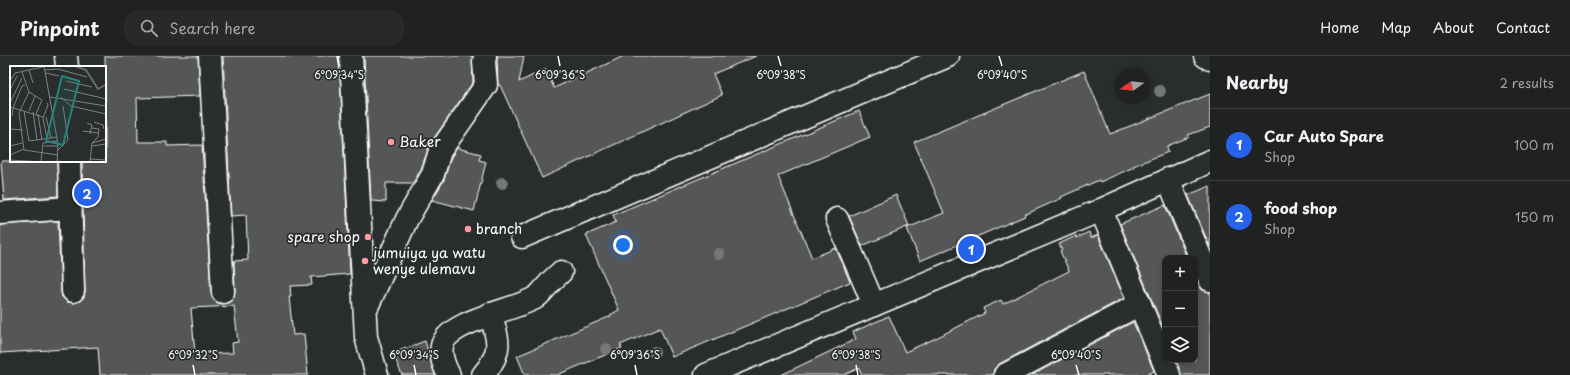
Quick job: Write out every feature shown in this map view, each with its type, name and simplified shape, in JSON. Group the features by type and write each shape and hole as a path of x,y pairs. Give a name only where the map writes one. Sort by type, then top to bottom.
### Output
{"street":[{"path":"66,56 67,66"},
{"path":"210,56 223,292"},
{"path":"351,56 366,337 377,375"},
{"path":"365,310 408,219 433,174 440,151 486,85 484,62 485,56"},
{"path":"522,237 948,56"},
{"path":"1205,56 1210,59"},
{"path":"706,375 1100,210 1210,161"},
{"path":"69,162 72,290"},
{"path":"1168,179 1210,280"},
{"path":"0,213 70,208"},
{"path":"1100,210 1169,375"},
{"path":"837,219 874,305"},
{"path":"449,375 442,362 442,345 449,335 456,329 490,314 536,298 562,272"},
{"path":"1005,375 1140,304"},
{"path":"483,375 490,368 498,346 497,336 490,314"}],"building":[{"path":"105,56 198,56 200,96 137,98 138,142 167,142 167,146 202,145 211,293 213,299 218,303 223,304 230,302 234,297 234,261 248,260 246,215 231,216 223,56 339,56 350,274 311,277 312,285 290,286 291,297 289,297 293,335 304,334 308,375 100,375 98,347 0,353 0,225 58,221 62,297 67,302 74,303 80,301 84,297 82,162 106,162","holes":["234,306 238,342 232,343 233,353 195,354 191,308"]},
{"path":"364,56 472,56 473,82 430,144 421,169 413,183 386,183 386,202 371,201"},
{"path":"497,56 524,56 519,82 546,69 554,88 624,56 756,56 713,74 722,95 542,178 500,85 498,85"},
{"path":"1084,71 1110,134 1210,94 1210,127 1188,135 1189,137 1167,146 1168,152 1133,166 1134,167 1100,182 1099,180 1024,215 1025,216 920,261 907,228 944,213 914,142"},
{"path":"859,111 870,137 778,176 812,258 836,248 850,282 672,357 660,328 620,345 622,348 557,375 525,375 517,356 611,316 610,315 619,310 586,235 616,222 613,215"},
{"path":"457,148 481,154 479,160 486,162 474,211 432,200 444,180 451,157"},
{"path":"1,161 57,162 58,196 4,200"},
{"path":"1210,186 1210,247 1188,195"},
{"path":"896,195 909,226 862,246 849,216"},
{"path":"1165,205 1186,255 1162,255 1162,325 1120,224"},
{"path":"1089,232 1091,238 1098,235 1124,298 999,364 994,369 993,375 862,375 859,368 844,375 781,375 856,339 853,332 889,316 905,352 936,338 985,313 983,308 1001,300 1003,304 1069,271 1060,251 1062,250 1059,244"},
{"path":"1198,282 1202,290 1210,292 1210,375 1181,375 1177,363 1198,363"},
{"path":"1133,322 1154,371 1146,375 1032,375"},
{"path":"425,341 435,375 402,375 393,353"}],"place":[{"name":"Baker","path":"391,142"},
{"name":"food shop","path":"87,193"},
{"name":"branch","path":"468,229"},
{"name":"spare shop","path":"368,237"},
{"name":"Car Auto Spare","path":"971,249"},
{"name":"jumuiya ya watu wenye ulemavu","path":"365,261"}]}
